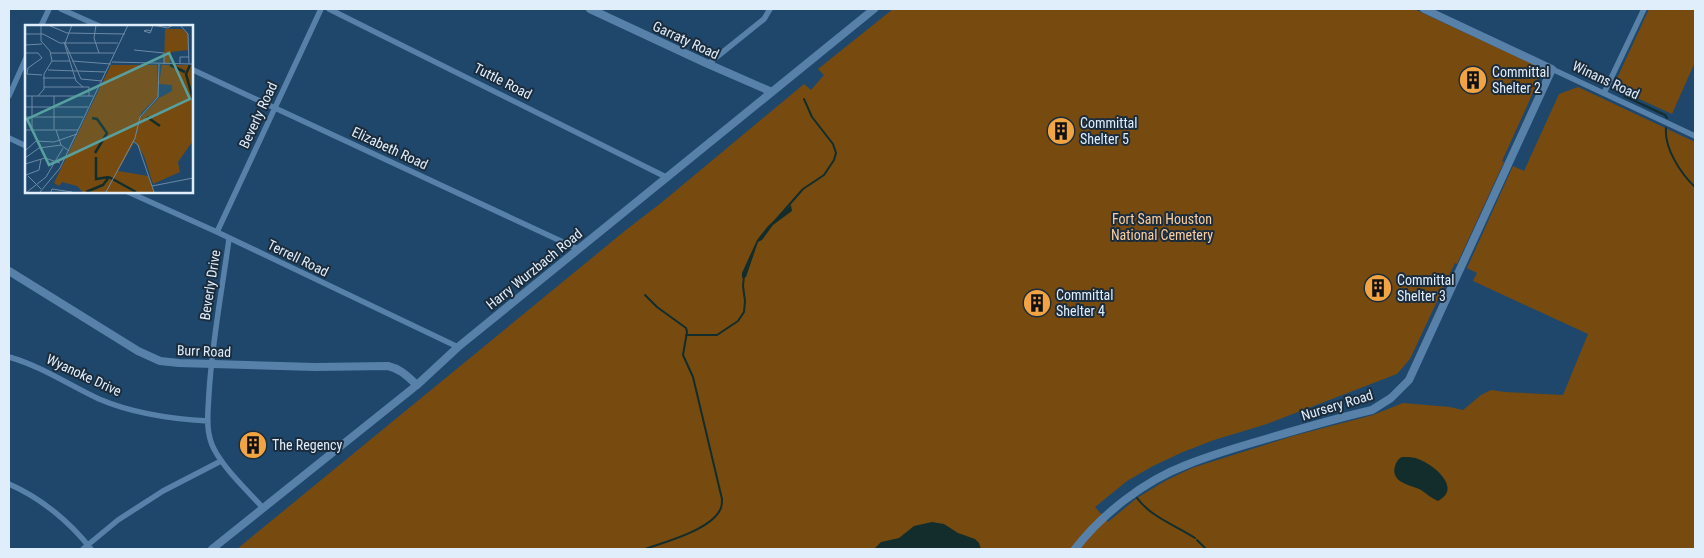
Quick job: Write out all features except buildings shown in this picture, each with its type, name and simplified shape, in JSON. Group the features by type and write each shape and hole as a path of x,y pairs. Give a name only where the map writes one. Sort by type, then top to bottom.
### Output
{"street":[{"path":"41,25 49,9"},
{"path":"62,9 97,25"},
{"name":"Beverly Road","path":"217,232 321,9"},
{"name":"Tuttle Road","path":"329,9 666,177"},
{"name":"Garraty Road","path":"590,9 772,92"},
{"path":"708,64 764,19 770,9"},
{"name":"Harry Wurzbach Road","path":"212,549 417,385 458,347 874,9"},
{"name":"Winans Road","path":"1424,9 1695,136"},
{"path":"1604,93 1644,9"},
{"path":"9,96 25,60"},
{"name":"Elizabeth Road","path":"192,69 578,250"},
{"name":"Nursery Road","path":"1075,549 1100,521 1123,501 1149,484 1185,465 1241,446 1372,410 1391,398 1404,385 1413,372 1552,69"},
{"path":"9,138 25,146"},
{"name":"Terrell Road","path":"128,192 217,232 458,347"},
{"name":"Beverly Drive","path":"230,239 211,364 208,421 210,439 221,461 263,508"},
{"name":"Burr Road","path":"9,271 153,359 166,362 211,364 315,367 388,366 397,368 417,385"},
{"name":"Wyanoke Drive","path":"9,357 38,367 108,403 176,420 208,421"},
{"path":"9,484 35,498 54,512 87,548 118,520 163,490 221,461"}],"green space":[{"name":"Fort Sam Houston National Cemetery","path":"893,9 1414,9 1537,66 1537,84 1502,161 1504,162 1457,264 1455,263 1410,359 1397,374 1267,424 1214,440 1153,466 1127,481 1095,507 1108,522 1137,498 1165,481 1192,468 1293,436 1373,415 1403,403 1463,410 1481,395 1491,390 1563,395 1588,334 1473,281 1477,273 1467,268 1513,166 1524,171 1559,94 1578,87 1695,142 1695,549 237,549 804,84 811,90 824,75 818,69"},
{"path":"1649,9 1695,9 1695,62 1672,114 1613,87"}],"shaded area":[{"path":"791,205 792,211 773,225 762,240 758,242 746,277 742,278 742,273 757,240 768,226"},
{"path":"1402,457 1416,458 1438,471 1447,483 1448,490 1445,496 1438,501 1421,490 1398,480 1394,472 1395,466"},
{"path":"932,522 944,524 958,533 975,539 981,549 874,549 881,542 899,538 914,526"}],"waterway":[{"path":"1624,96 1665,115 1667,118"},
{"path":"774,222 803,189 824,175 834,160 836,153 833,144 812,117 804,99"},
{"path":"1666,128 1666,136 1674,160 1695,187"},
{"path":"686,335 717,335 738,321 744,312 744,276"},
{"path":"645,295 657,307 686,328 683,355 693,377 722,499 720,510 707,524 675,539 645,549"},
{"path":"1137,498 1156,516 1195,538"},
{"path":"1197,540 1206,549"}],"place":[{"name":"Committal Shelter 2","path":"1473,80"},
{"name":"Committal Shelter 5","path":"1061,131"},
{"name":"Committal Shelter 3","path":"1378,288"},
{"name":"Committal Shelter 4","path":"1037,303"},
{"name":"The Regency","path":"253,445"}]}
